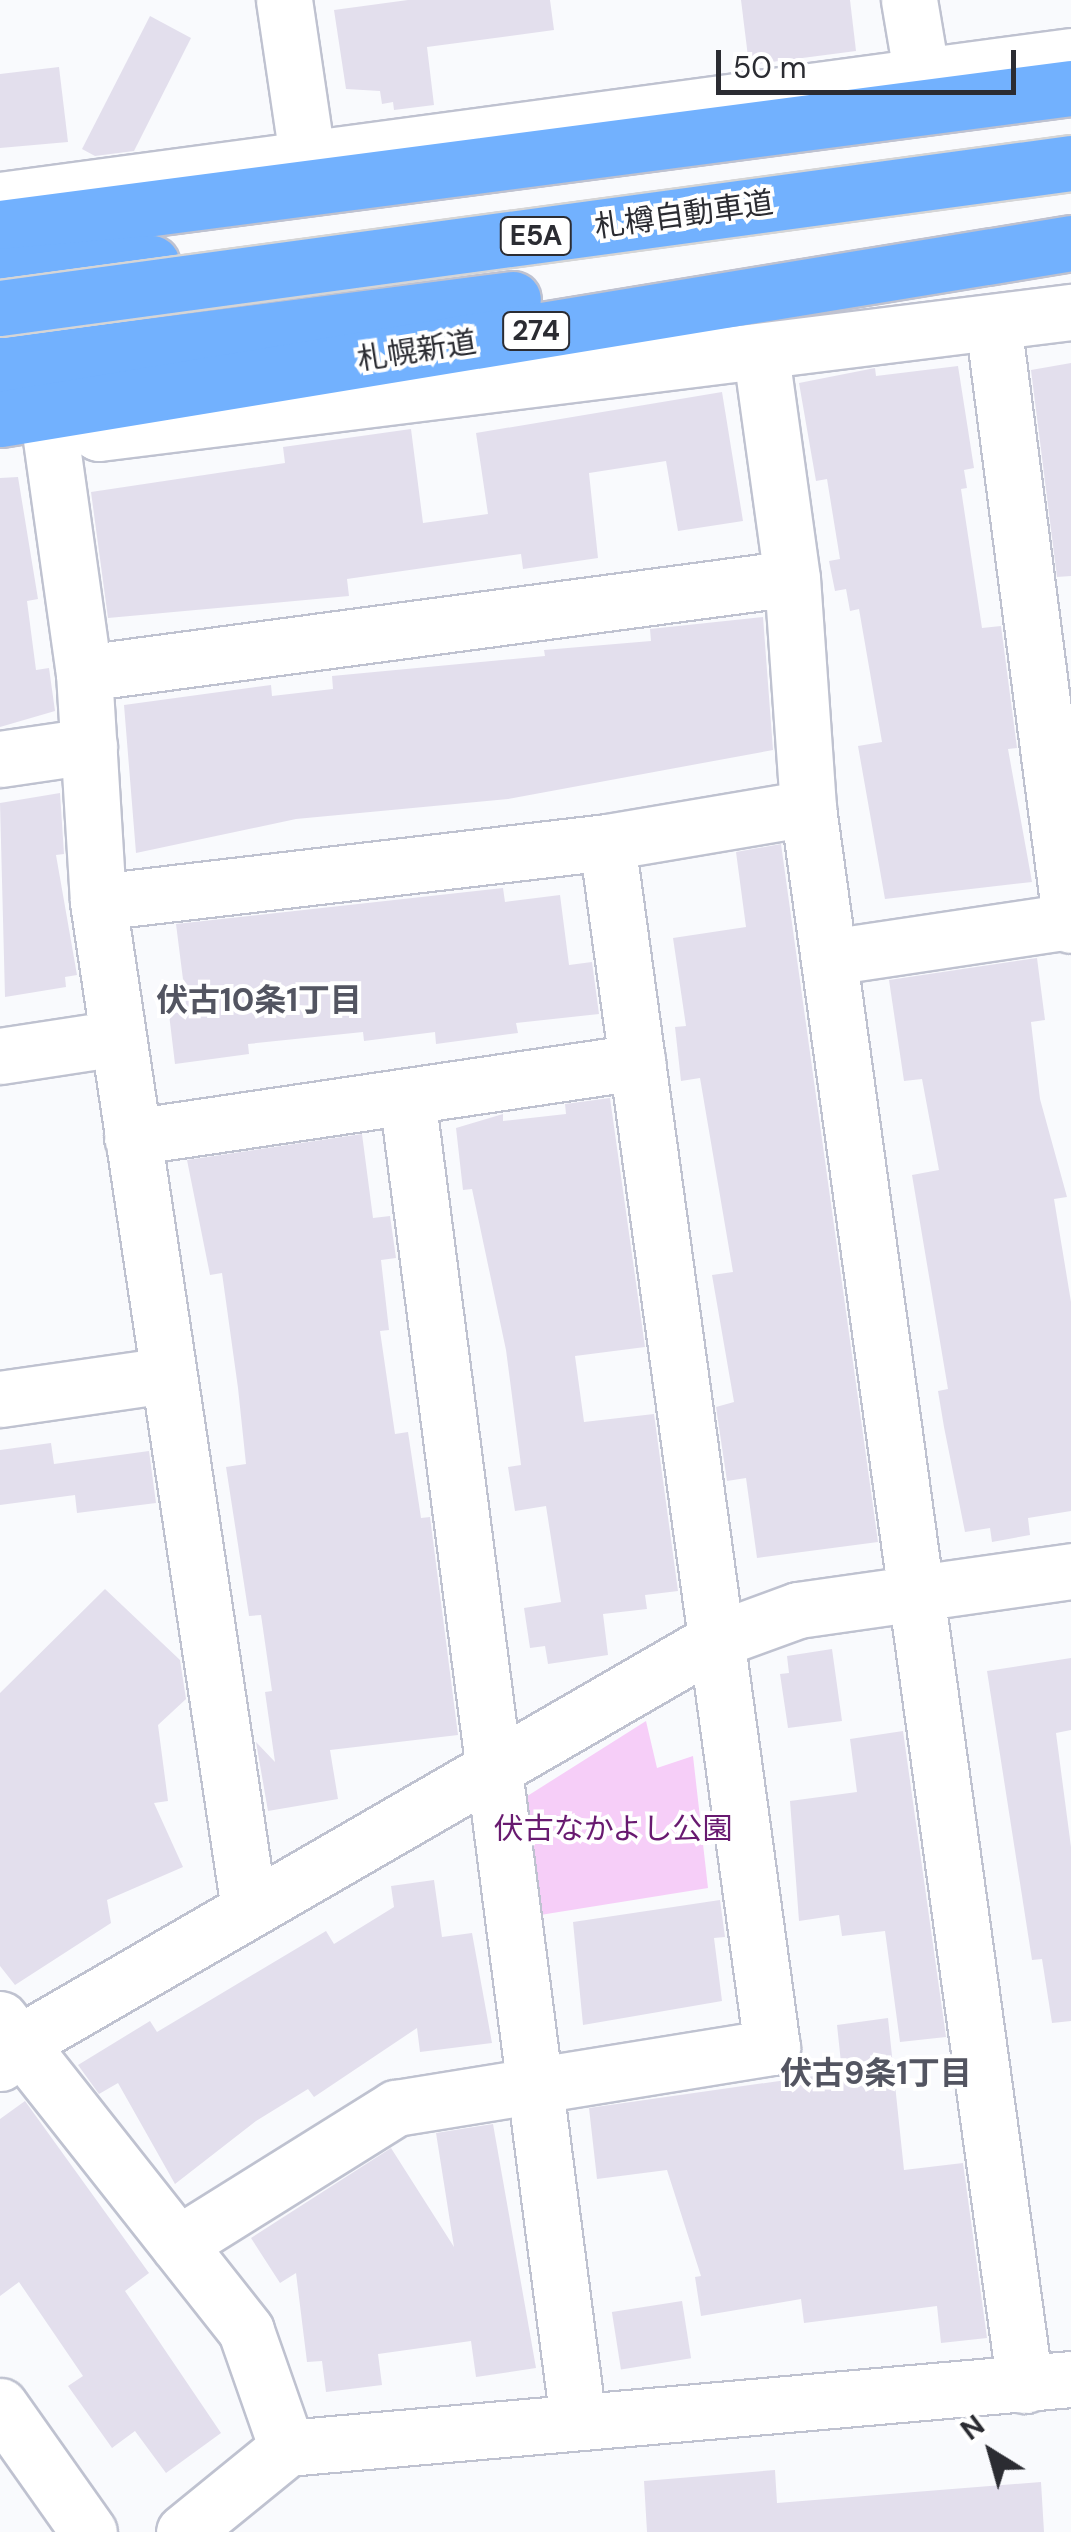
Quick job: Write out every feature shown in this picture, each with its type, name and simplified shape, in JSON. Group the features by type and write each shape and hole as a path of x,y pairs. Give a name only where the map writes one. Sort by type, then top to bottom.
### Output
{"highway":[{"path":"0,228 1071,88"},
{"path":"0,276 1071,164"},
{"name":"札樽自動車道","path":"0,308 1071,164"},
{"name":"札樽自動車道","path":"0,365 1071,226"},
{"name":"札幌新道","path":"36,414 1071,243"},
{"path":"498,338 546,345 1071,274"}],"street":[{"path":"284,0 308,155"},
{"path":"908,0 922,77"},
{"path":"0,200 308,155 1071,56"},
{"path":"249,1910 98,902 84,674 36,414 98,433 762,355 1071,312"},
{"path":"830,957 1071,922 992,323"},
{"path":"184,2532 287,2448 1048,2382 922,1592 808,808 792,578 762,355"},
{"path":"84,674 792,578"},
{"path":"0,759 89,746"},
{"path":"98,902 607,842 808,808"},
{"path":"178,2244 396,2108 772,2047 607,842"},
{"path":"0,1056 117,1038"},
{"path":"132,1137 637,1062"},
{"path":"406,1098 530,2085 578,2420"},
{"path":"0,1399 166,1375"},
{"path":"287,2448 246,2331 178,2244 5,2043 249,1910 716,1640 798,1610 1071,1571"},
{"path":"0,2406 89,2532"}],"green space":[{"name":"伏古なかよし公園","path":"646,1721 657,1768 693,1756 708,1888 534,1916 521,1800"}],"building":[{"path":"408,0 550,0 554,30 427,47 434,105 394,110 393,102 382,104 380,91 346,89 334,10"},
{"path":"741,0 850,0 856,51 749,65"},
{"path":"150,16 191,38 134,151 95,156 82,149"},
{"path":"59,67 68,142 0,148 0,74"},
{"path":"1071,363 1071,576 1057,577 1031,370"},
{"path":"958,366 974,468 964,470 967,488 961,489 982,628 1001,626 1017,748 1008,749 1032,882 885,899 858,746 882,742 859,609 850,611 846,589 835,591 829,561 840,559 827,479 816,481 799,383 875,368 876,376"},
{"path":"722,392 743,521 678,531 666,461 589,473 598,558 523,569 521,554 347,579 349,596 108,618 91,492 285,463 283,447 411,429 423,523 488,514 476,433"},
{"path":"18,477 38,599 27,601 36,670 49,668 55,711 0,727 0,478"},
{"path":"763,617 773,750 508,799 296,819 136,853 124,705 271,685 272,696 333,689 332,676 545,656 544,650 651,641 650,629"},
{"path":"60,793 64,854 56,855 77,975 65,977 66,987 5,997 0,803"},
{"path":"781,844 878,1542 757,1558 746,1478 727,1481 716,1407 734,1402 712,1275 733,1272 700,1078 681,1081 675,1027 686,1026 673,938 746,927 736,852"},
{"path":"503,888 505,902 560,895 569,965 592,962 599,1014 516,1023 518,1033 436,1044 435,1032 364,1041 363,1032 248,1044 249,1054 175,1064 169,1014 187,1011 176,924"},
{"path":"1037,958 1045,1020 1031,1022 1040,1099 1067,1197 1054,1199 1071,1302 1071,1511 1028,1518 1030,1535 992,1542 990,1528 965,1532 944,1427 938,1391 948,1389 912,1175 939,1170 922,1079 904,1081 889,980"},
{"path":"610,1098 645,1347 575,1356 584,1422 654,1414 678,1591 645,1595 647,1609 603,1614 608,1655 548,1664 545,1646 530,1648 524,1608 561,1602 546,1506 515,1511 508,1467 521,1465 506,1350 472,1189 463,1190 456,1128 503,1114 503,1121 566,1114 565,1104"},
{"path":"362,1134 373,1218 390,1216 396,1258 381,1260 389,1330 380,1331 395,1434 408,1432 421,1518 430,1517 458,1735 330,1750 338,1799 268,1811 256,1742 275,1762 265,1692 272,1691 261,1615 249,1616 226,1467 246,1464 238,1388 222,1273 210,1275 187,1160"},
{"path":"51,1443 54,1464 149,1451 156,1503 77,1513 75,1495 0,1505 0,1450"},
{"path":"105,1589 180,1660 186,1699 158,1725 168,1801 154,1803 183,1867 107,1900 111,1923 15,1985 0,1966 0,1693"},
{"path":"832,1649 842,1721 788,1728 780,1674 789,1673 787,1656"},
{"path":"1071,1658 1071,1730 1056,1733 1071,1847 1071,2021 1052,2023 1042,1959 1032,1960 987,1671"},
{"path":"903,1731 946,2037 900,2042 885,1931 842,1936 839,1915 799,1921 790,1801 857,1792 850,1739"},
{"path":"434,1880 442,1937 472,1933 492,2043 420,2052 417,2028 314,2097 308,2089 256,2121 175,2184 118,2083 99,2094 78,2065 150,2021 157,2032 326,1931 334,1944 394,1907 391,1886"},
{"path":"720,1900 725,1937 714,1938 722,2001 583,2025 573,1922"},
{"path":"888,2018 904,2170 963,2163 987,2338 941,2343 937,2306 804,2323 801,2299 701,2316 695,2277 701,2276 667,2170 597,2179 589,2108 842,2072 837,2025"},
{"path":"25,2101 149,2273 125,2291 221,2433 166,2473 135,2431 112,2448 68,2386 83,2376 19,2282 0,2296 0,2119"},
{"path":"493,2124 536,2368 476,2377 471,2341 378,2354 382,2385 326,2392 322,2361 307,2362 296,2273 280,2283 251,2238 391,2148 454,2247 436,2133"},
{"path":"682,2301 691,2358 621,2369 612,2312"},
{"path":"775,2470 777,2503 1041,2482 1044,2532 647,2532 644,2481"}],"district":[{"name":"伏古10条1丁目","path":"259,1000"},
{"name":"伏古9条1丁目","path":"876,2073"}]}
